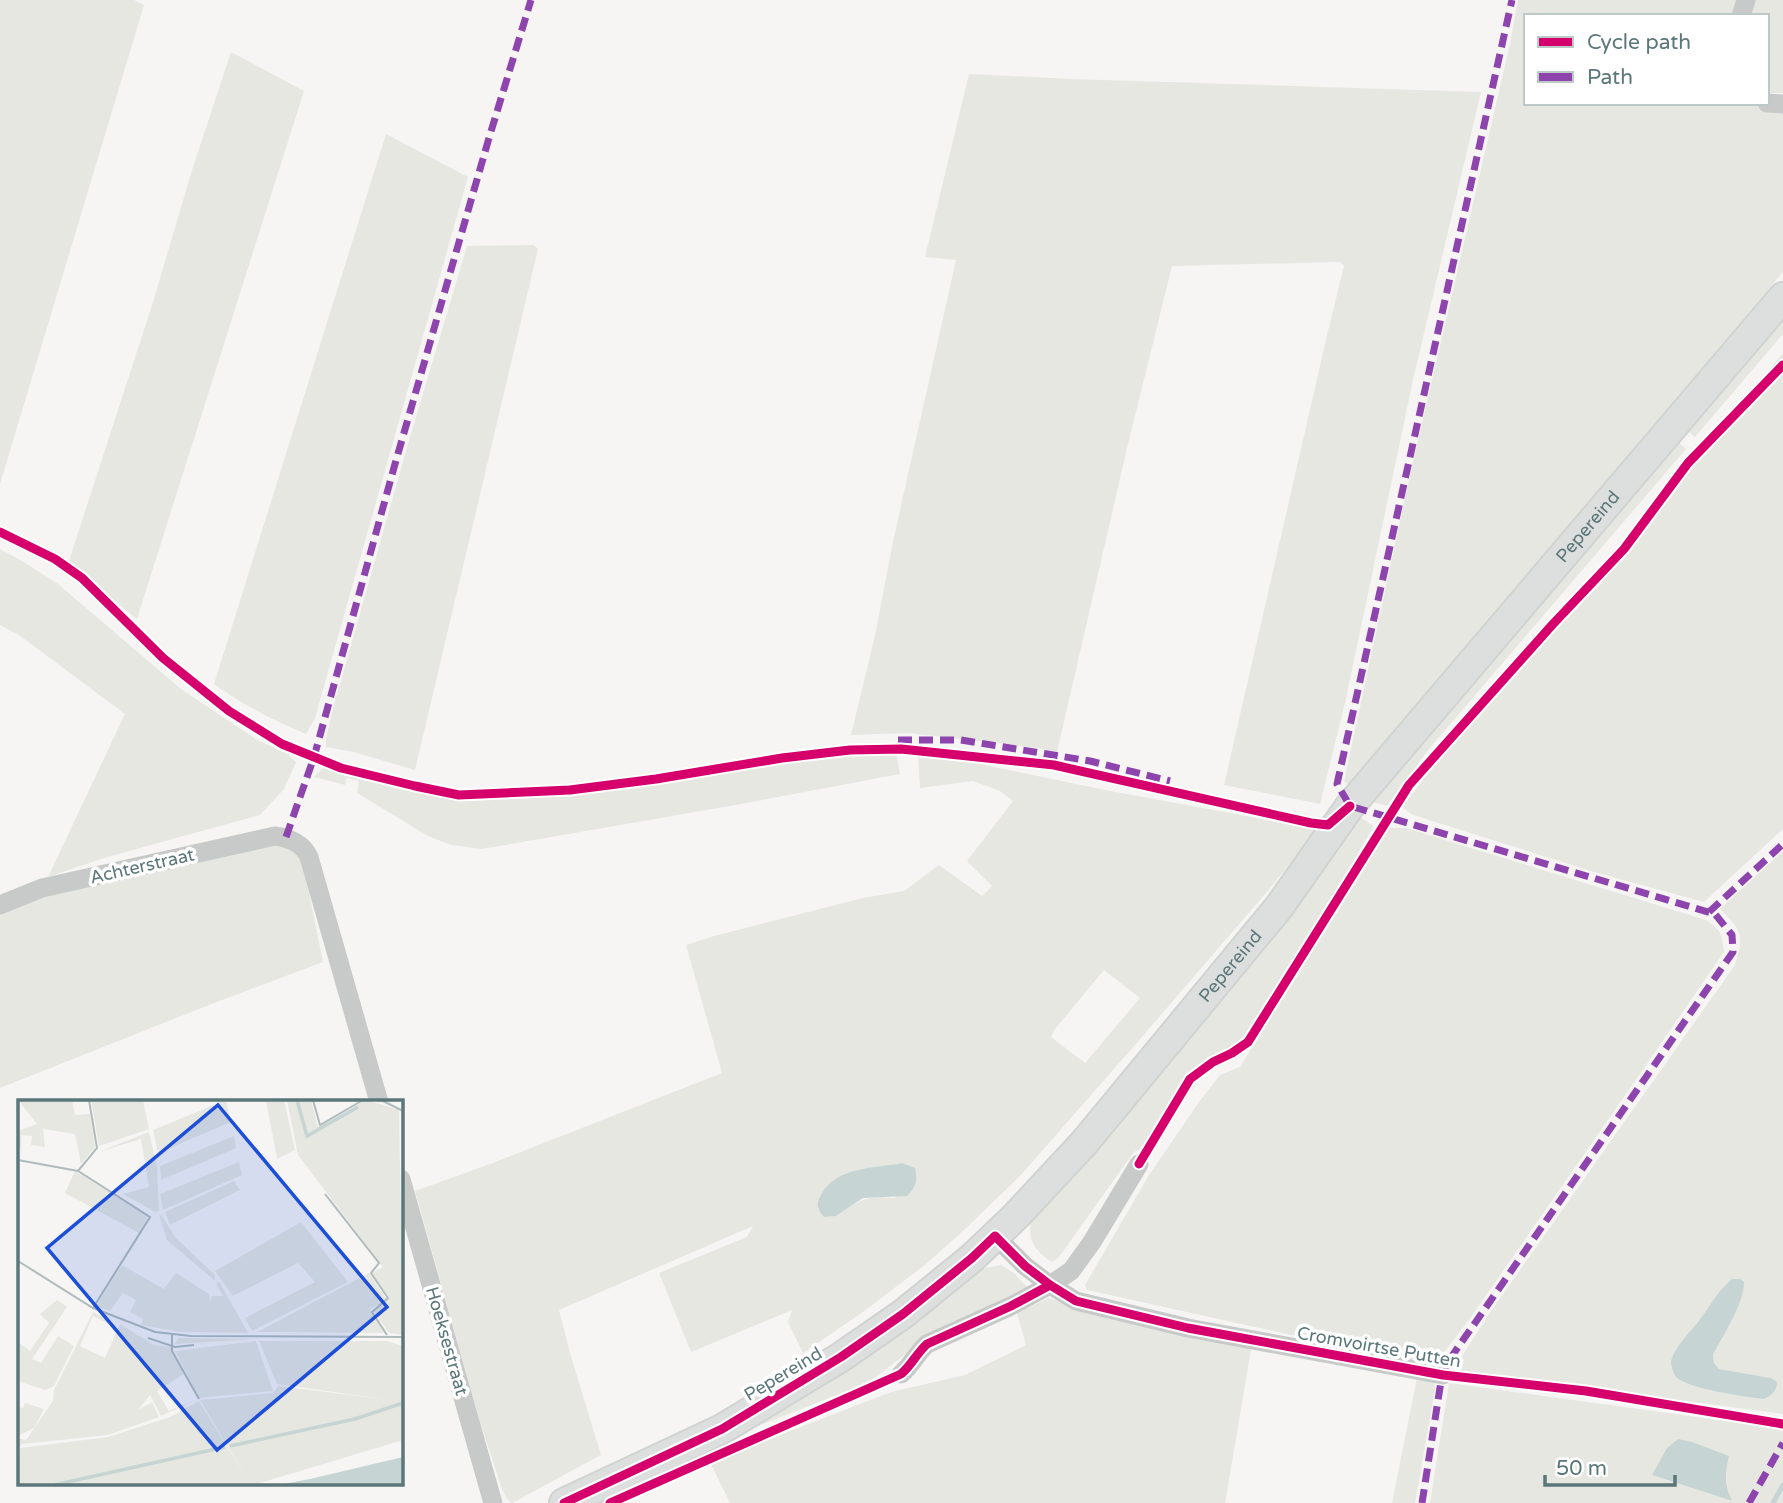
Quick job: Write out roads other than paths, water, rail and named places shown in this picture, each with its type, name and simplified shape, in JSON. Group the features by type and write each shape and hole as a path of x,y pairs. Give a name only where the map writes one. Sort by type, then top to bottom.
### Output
{"main road":[{"name":"Pepereind","path":"564,1503 722,1429 841,1357 903,1314 972,1258 1017,1215 1084,1143 1279,906 1350,806 1783,297"}],"street":[{"name":"Achterstraat","path":"0,905 42,888 275,836 296,842 305,849 309,857 378,1100"},
{"path":"901,1374 916,1353 928,1344 1011,1306 1071,1272 1139,1164"},
{"name":"Hoeksestraat","path":"402,1183 493,1503"},
{"name":"Cromvoirtse Putten","path":"995,1236 1025,1266 1076,1301 1188,1328 1443,1375"}],"waterway":[{"path":"1773,1503 1783,1485"}]}
